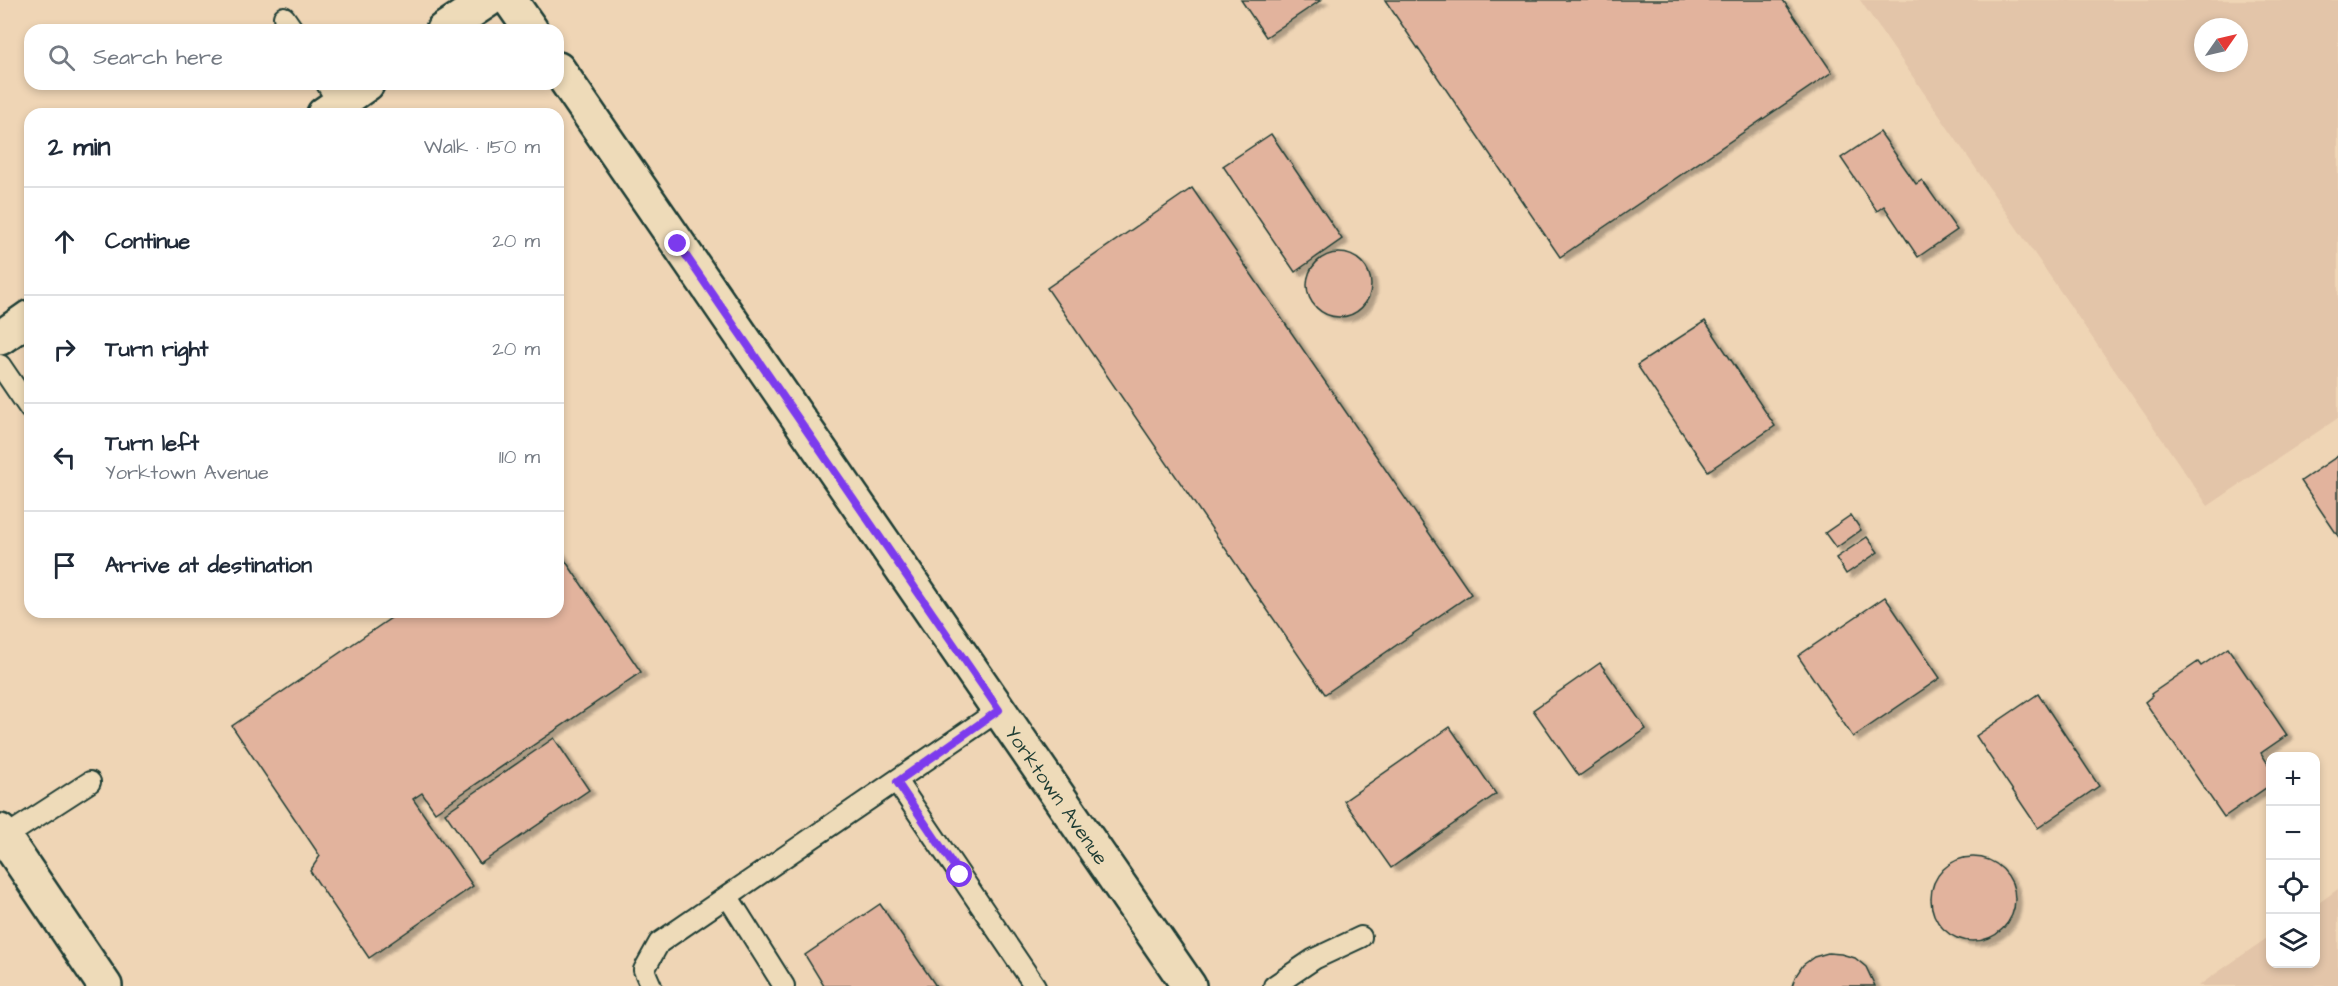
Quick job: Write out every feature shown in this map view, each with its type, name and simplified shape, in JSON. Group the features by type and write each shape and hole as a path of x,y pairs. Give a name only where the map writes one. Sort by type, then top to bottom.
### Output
{"main road":[{"path":"452,24 488,0"},
{"path":"510,0 527,24"},
{"name":"Yorktown Avenue","path":"564,78 1189,986"},
{"path":"330,100 353,90"},
{"path":"0,338 24,321"},
{"path":"2,834 105,986"}],"lane":[{"path":"0,365 24,400"},
{"path":"651,986 644,970 659,943 999,710"},
{"path":"2,834 90,782"},
{"path":"897,782 1035,986"},
{"path":"728,897 784,986"},
{"path":"1274,986 1314,959 1361,937"}],"shaded area":[{"path":"1860,0 2338,0 2338,418 2208,506"},
{"path":"2338,889 2338,986 2198,986 2266,939 2266,968 2320,968 2320,902"}],"building":[{"path":"1241,0 1321,0 1266,37"},
{"path":"1385,0 1783,0 1832,72 1560,257"},
{"path":"1880,132 1916,184 1922,180 1957,230 1918,257 1884,206 1877,211 1841,158"},
{"path":"1271,134 1342,239 1295,272 1223,166"},
{"path":"1192,188 1471,594 1325,694 1047,288"},
{"path":"1339,253 1357,259 1365,267 1371,285 1365,303 1357,311 1339,317 1321,311 1313,303 1307,285 1313,267 1321,259"},
{"path":"1705,321 1775,426 1708,471 1637,365"},
{"path":"2338,456 2338,536 2301,481"},
{"path":"1851,515 1861,530 1836,548 1825,533"},
{"path":"1867,537 1878,552 1846,574 1836,558"},
{"path":"564,559 641,672 435,812 422,793 413,799 473,886 369,958 310,871 320,856 232,726 391,618 564,618"},
{"path":"1885,597 1940,678 1853,737 1798,656"},
{"path":"2228,648 2287,735 2261,753 2266,761 2266,788 2224,817 2145,702 2152,696 2151,694 2198,662 2201,666"},
{"path":"1600,663 1646,729 1579,776 1533,710"},
{"path":"2038,694 2099,786 2038,828 1976,736"},
{"path":"1450,727 1496,794 1391,868 1344,801"},
{"path":"554,738 589,790 480,864 445,813"},
{"path":"1965,857 1981,857 1997,864 2008,875 2015,891 2012,915 2003,929 1981,941 1965,941 1949,934 1938,923 1931,907 1931,891 1938,875 1949,864"},
{"path":"880,904 936,986 824,986 805,955"},
{"path":"1828,953 1855,958 1866,967 1875,986 1792,986 1803,965 1814,957"}],"route":[{"path":"678,244 999,710 897,782 960,875"}]}
